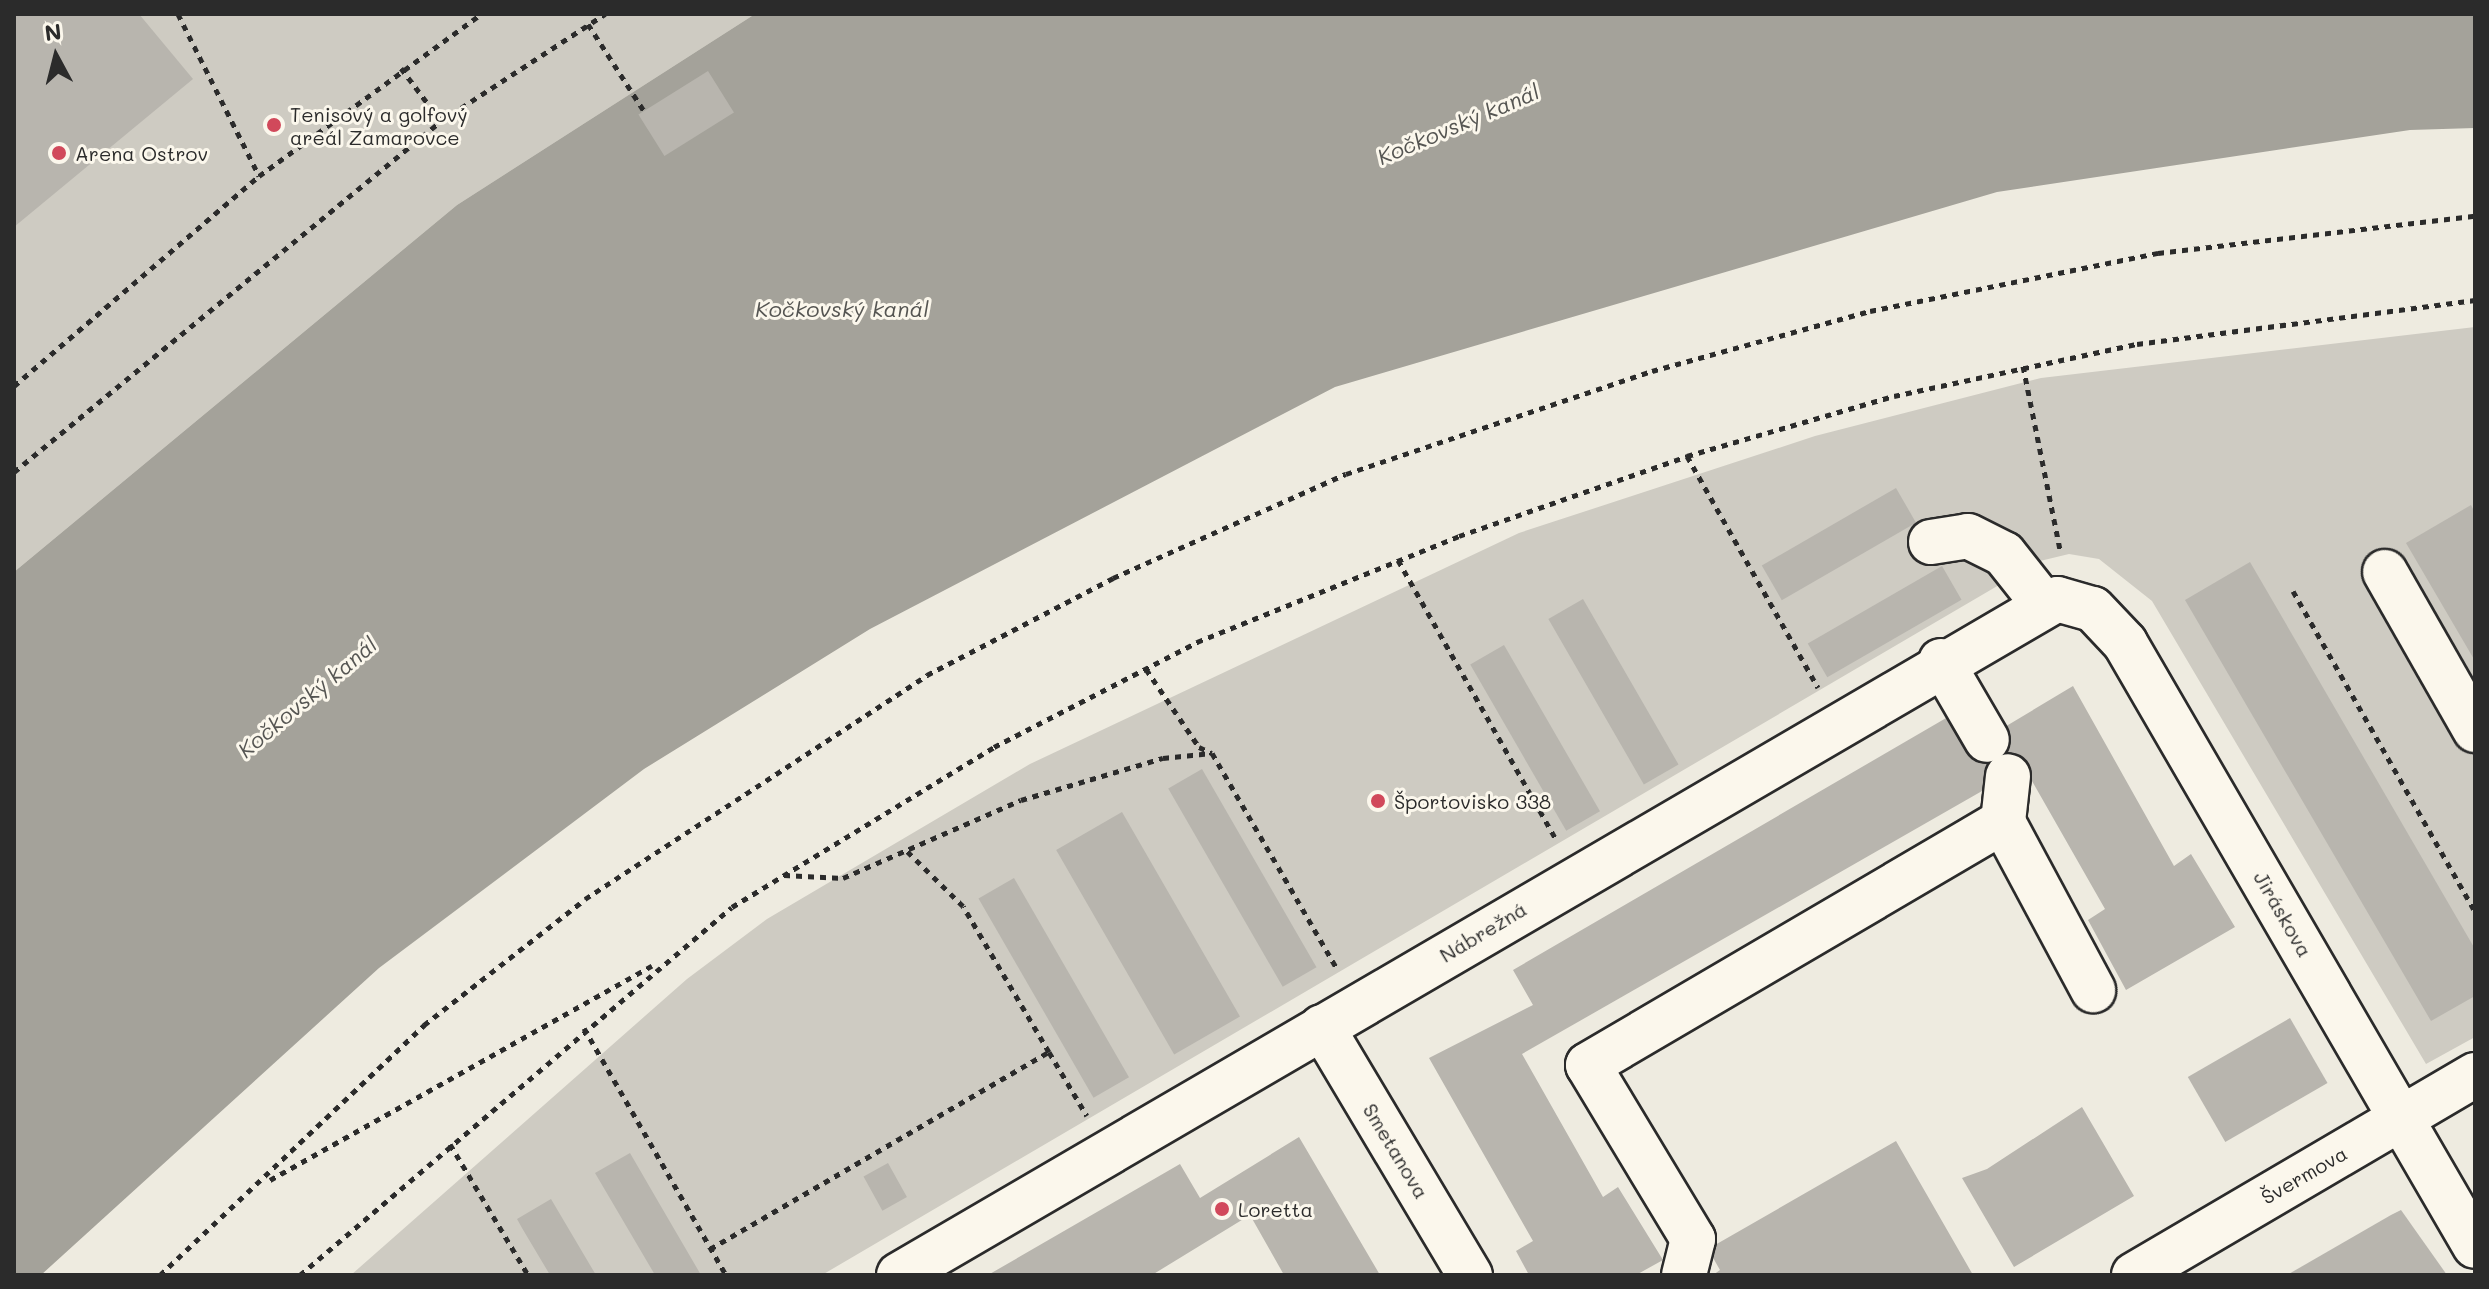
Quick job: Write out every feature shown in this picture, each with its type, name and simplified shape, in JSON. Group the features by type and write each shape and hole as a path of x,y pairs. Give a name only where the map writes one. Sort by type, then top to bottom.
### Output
{"street":[{"path":"1931,542 1968,536 2004,554 2056,602"},
{"path":"2385,572 2475,730"},
{"name":"Nábrežná","path":"899,1275 1941,661 2056,602"},
{"name":"Jiráskova","path":"2056,602 2093,609 2125,643 2475,1246"},
{"path":"1941,661 1998,758 2003,822 2093,990"},
{"path":"1684,1275 1693,1239 1588,1065 2003,822"},
{"name":"Smetanova","path":"1322,1027 1470,1275"},
{"name":"Švermova","path":"2134,1275 2475,1075"}],"path":[{"path":"178,14 259,176"},
{"path":"14,386 259,176 400,68 481,14"},
{"path":"14,472 441,121 605,14"},
{"path":"588,24 644,111"},
{"path":"400,68 441,121"},
{"path":"160,1275 262,1184 424,1025 502,961 752,782 927,675 1113,578 1346,474 1652,371 1870,311 2158,253 2475,216"},
{"path":"300,1275 660,961 781,874 994,747 1146,669 1398,560 1687,456 2023,366 2475,300"},
{"path":"2023,366 2056,602"},
{"path":"1687,456 1708,505 1825,699"},
{"path":"1398,560 1564,853"},
{"path":"2293,591 2475,911"},
{"path":"1146,669 1199,747 1212,753 1345,980"},
{"path":"781,874 843,878 1021,800 1163,758 1212,753"},
{"path":"906,850 963,906 1092,1126"},
{"path":"262,1184 660,961"},
{"path":"584,1028 726,1275"},
{"path":"710,1249 1049,1052"},
{"path":"450,1144 528,1275"}],"shaded area":[{"path":"14,14 755,14 457,205 14,572"},
{"path":"2475,327 2475,1037 2426,1064 2152,601 2099,559 2069,554 2040,561 822,1275 351,1275 687,979 767,919 1030,764 1519,533 1815,436 2041,378"}],"water":[{"name":"Kočkovský kanál","path":"755,14 2475,14 2475,128 2410,130 1997,192 1335,387 870,629 644,769 379,968 41,1275 14,1275 14,572 457,205"}],"building":[{"name":"Arena Ostrov","path":"14,14 139,14 193,79 14,227"},
{"path":"708,71 734,113 664,156 638,114"},
{"path":"1896,488 1916,523 1782,600 1762,566"},
{"path":"2471,505 2475,513 2475,661 2406,543"},
{"path":"2250,562 2475,949 2475,996 2431,1021 2185,600"},
{"path":"1942,566 1962,600 1827,677 1808,644"},
{"path":"1583,599 1678,764 1644,784 1548,619"},
{"path":"1504,645 1600,811 1566,831 1470,664"},
{"path":"2073,686 2174,866 2191,854 2235,927 2126,990 2088,920 2105,909 2024,767 1522,1054 1603,1197 1618,1187 1663,1260 1636,1275 1529,1275 1516,1251 1533,1241 1429,1058 1533,1005 1513,970 1953,714 2003,728"},
{"path":"1202,769 1316,967 1283,987 1168,789"},
{"path":"1122,812 1240,1016 1174,1054 1056,850"},
{"path":"1014,878 1129,1077 1093,1098 978,899"},
{"path":"2290,1018 2328,1083 2225,1142 2188,1077"},
{"path":"2082,1107 2134,1196 2014,1267 1962,1178 1987,1169"},
{"name":"Loretta","path":"1299,1137 1380,1275 1284,1275 1250,1215 1152,1275 988,1275 1180,1164 1200,1198"},
{"path":"1896,1141 1973,1275 1713,1275 1720,1270 1708,1249"},
{"path":"630,1153 701,1275 655,1275 595,1173"},
{"path":"888,1163 907,1197 882,1211 864,1177"},
{"path":"551,1199 596,1275 550,1275 522,1228 517,1219"},
{"path":"2401,1210 2447,1275 2287,1275 2391,1215"}],"place":[{"name":"Tenisový a golfový areál Zamarovce","path":"274,125"},
{"name":"Arena Ostrov","path":"59,153"},
{"name":"Športovisko 338","path":"1378,801"},
{"name":"Loretta","path":"1222,1209"}]}
